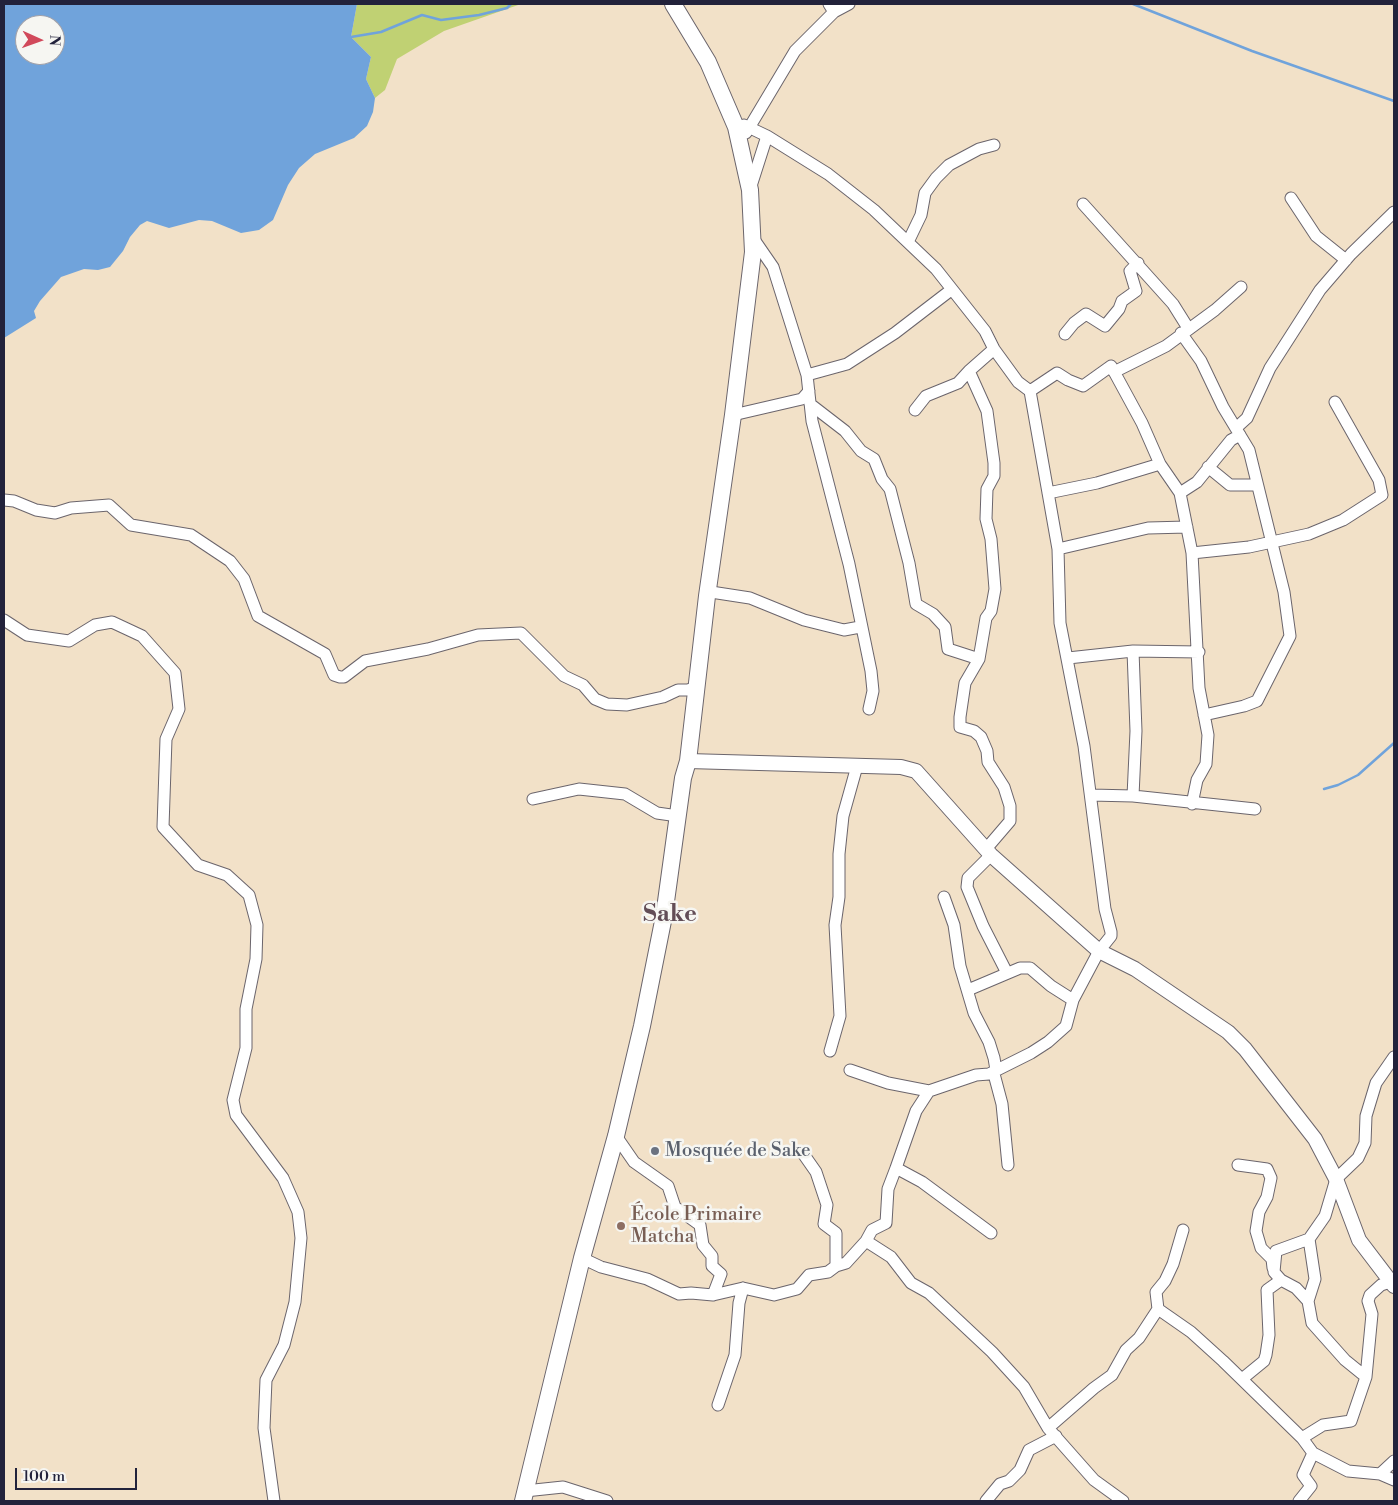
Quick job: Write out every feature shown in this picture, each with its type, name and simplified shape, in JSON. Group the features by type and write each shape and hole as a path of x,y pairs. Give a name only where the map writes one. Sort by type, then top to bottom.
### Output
{"highway":[{"path":"524,1496 582,1258 616,1136 642,1026 658,943 678,816 682,778 688,761 707,596 733,415 753,238 750,190 742,131 708,62 674,5"}],"main road":[{"path":"688,761 901,767 916,771 988,852 1099,951 1135,969 1228,1032 1260,1066 1315,1139 1336,1179 1359,1240 1392,1284"}],"street":[{"path":"849,4 832,8 795,51 742,131 767,136 828,174 874,210 936,269 985,331 994,349 1018,382 1030,391 1058,550 1060,623 1068,658 1091,795 1105,909 1111,936 1099,951 1073,1000 1070,1018 1058,1034 1031,1053 989,1074 976,1075 929,1091 888,1083 850,1070"},
{"path":"750,190 767,136"},
{"path":"908,242 921,215 925,193 936,178 949,165 979,149 994,145"},
{"path":"1291,198 1316,236 1346,260"},
{"path":"1082,204 1138,263 1173,304 1223,407 1249,450 1284,592 1290,636 1257,701 1204,715"},
{"path":"1180,493 1197,482 1208,467 1220,457 1238,432 1247,418 1270,368 1320,290 1346,260 1394,212"},
{"path":"753,238 773,267 807,375 812,421 849,564 873,691 869,709"},
{"path":"1065,334 1074,323 1086,314 1105,326 1119,309 1122,301 1136,291 1130,271 1138,263"},
{"path":"1114,372 1153,354 1215,310 1241,287"},
{"path":"807,375 847,364 896,333 951,290"},
{"path":"915,410 926,396 958,382 994,349"},
{"path":"1030,391 1058,373 1068,380 1083,386 1111,366 1142,423 1160,464 1180,493 1192,553 1193,596 1199,652 1199,688 1208,735 1206,764 1196,780 1192,804"},
{"path":"969,371 987,411 994,462 994,476 987,489 986,519 992,539 995,588 991,610 986,618 979,659 965,683 960,728 974,731 981,737 988,751 988,762 1004,787 1010,806 1010,821 968,878 967,887 983,926 1007,973"},
{"path":"733,415 802,399 809,391"},
{"path":"1192,553 1249,547 1309,534 1343,520 1382,495 1379,480 1335,402"},
{"path":"810,404 846,431 861,451 874,458 882,479 890,489 909,563 916,604 933,614 945,627 948,649 979,659"},
{"path":"1048,493 1097,483 1160,464"},
{"path":"1208,467 1230,485 1258,485"},
{"path":"4,500 14,501 36,510 55,513 71,508 109,505 131,525 191,535 230,561 244,579 258,616 325,654 334,675 340,677 344,677 365,661 428,649 478,635 521,633 564,676 583,684 595,699 607,704 627,705 663,697 678,690 696,688"},
{"path":"1058,550 1148,528 1187,527"},
{"path":"707,596 711,592 750,598 804,620 844,630 860,627"},
{"path":"4,620 27,635 69,641 95,625 112,622 142,636 175,673 179,709 166,739 163,827 198,865 227,875 249,895 257,925 256,959 246,1009 246,1048 233,1100 236,1115 283,1178 298,1212 301,1238 295,1302 284,1345 266,1380 264,1428 274,1501"},
{"path":"1068,658 1133,651 1199,652"},
{"path":"1133,651 1136,731 1133,796"},
{"path":"830,1051 840,1016 835,925 839,897 839,854 844,816 857,766"},
{"path":"533,799 578,789 625,794 657,813 678,816"},
{"path":"1091,795 1133,796 1192,804 1255,809"},
{"path":"944,897 954,925 960,966 974,1013 989,1042 996,1070 994,1074 1002,1104 1008,1165"},
{"path":"968,990 1020,968 1030,968 1051,986 1073,1000"},
{"path":"1242,1379 1252,1368 1264,1361 1269,1335 1267,1290 1278,1276 1276,1251 1309,1240 1325,1216 1336,1179 1358,1158 1365,1143 1366,1116 1376,1083 1394,1057"},
{"path":"582,1258 601,1267 647,1279 679,1294 713,1295 743,1288 774,1295 797,1289 809,1275 828,1272 836,1266 846,1264 866,1241 872,1230 886,1223 888,1189 916,1111 929,1091"},
{"path":"616,1136 634,1162 668,1186 675,1207 700,1225 702,1245 712,1256 712,1266 721,1274 713,1295"},
{"path":"802,1152 816,1172 827,1205 824,1224 836,1233 836,1266"},
{"path":"1238,1164 1267,1169 1271,1178 1267,1197 1259,1212 1256,1231 1261,1248 1272,1259 1278,1276 1296,1288 1308,1301"},
{"path":"896,1168 922,1182 991,1233"},
{"path":"986,1501 1000,1484 1009,1481 1020,1470 1029,1450 1052,1432 1094,1388 1112,1375 1126,1350 1139,1338 1158,1309 1156,1292 1165,1281 1183,1230"},
{"path":"1309,1240 1315,1279 1308,1301 1312,1323 1354,1368 1366,1377"},
{"path":"866,1241 891,1256 911,1283 929,1293 992,1352 1024,1388 1052,1432 1094,1480 1123,1501"},
{"path":"1302,1438 1323,1425 1351,1421 1366,1377 1372,1314 1368,1301 1370,1295 1381,1285 1392,1284"},
{"path":"718,1405 735,1355 739,1303 743,1288"},
{"path":"1158,1309 1191,1332 1242,1379 1302,1438 1313,1453 1348,1471 1380,1474 1394,1480"},
{"path":"1299,1501 1311,1486 1303,1475 1313,1453"},
{"path":"1380,1474 1394,1461"},
{"path":"524,1496 563,1487 607,1501"}],"green space":[{"path":"357,4 521,4 444,31 397,59 385,90 375,98 366,79 371,57 351,37"}],"water":[{"path":"4,4 357,4 351,37 371,57 366,79 375,98 373,112 367,126 354,138 315,154 299,168 288,185 273,220 259,230 241,233 212,221 199,220 169,228 147,221 140,225 130,237 123,251 110,267 98,270 84,269 61,277 40,301 34,311 36,318 4,338"}],"waterway":[{"path":"351,37 381,32 422,15 441,20 479,15 507,8 511,4"},
{"path":"1133,4 1252,51 1394,101"},
{"path":"1324,789 1338,785 1358,775 1394,743"}],"place":[{"name":"Mosquée de Sake","path":"655,1151"},
{"name":"École Primaire Matcha","path":"621,1226"}],"district":[{"name":"Sake","path":"670,915"}]}
